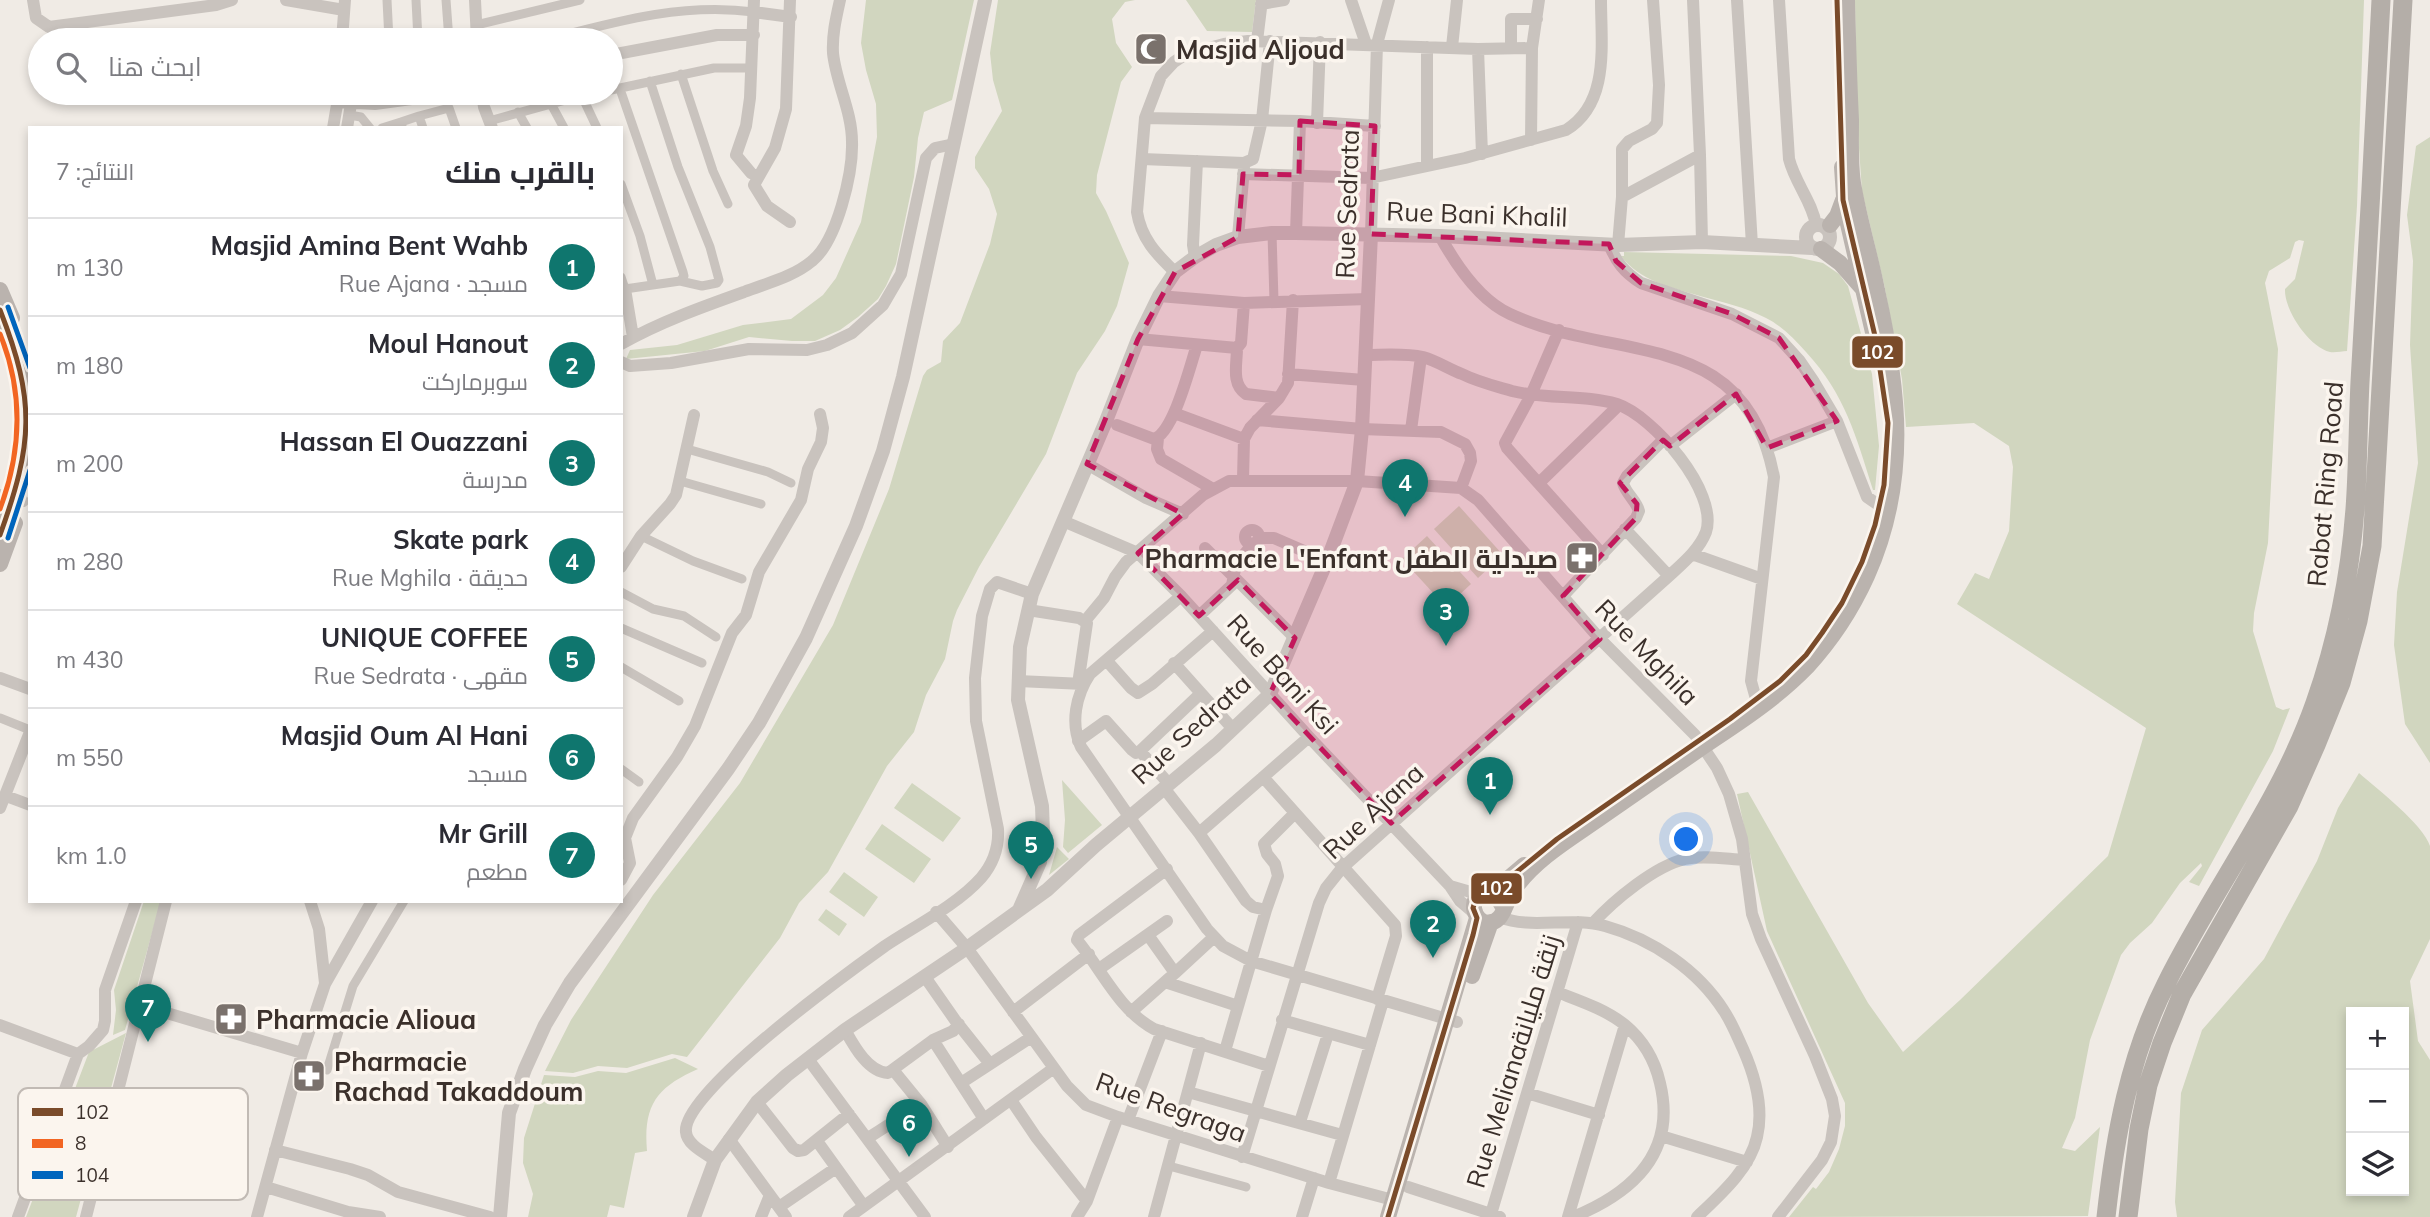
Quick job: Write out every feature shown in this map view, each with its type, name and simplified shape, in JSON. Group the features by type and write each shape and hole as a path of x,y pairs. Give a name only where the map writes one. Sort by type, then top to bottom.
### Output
{"highway":[{"name":"Rabat Ring Road","path":"2106,1217 2118,1125 2145,1031 2165,985 2288,766 2315,705 2337,626 2355,508 2381,0"},
{"name":"Rabat Ring Road","path":"2128,1217 2139,1129 2148,1085 2162,1043 2182,994 2288,806 2341,683 2358,621 2373,534 2403,0"}],"main road":[{"path":"1493,916 1474,903 1557,839 1773,697 1807,667 1845,616 1877,552 1896,471 1896,406 1881,307 1857,233 1843,200 1837,0"},
{"path":"1493,916 1537,863 1701,744 1793,668 1842,603 1862,562 1880,506 1887,464 1887,413 1875,336 1864,290 1857,233 1852,173 1847,0"},
{"path":"1819,227 1837,216 1843,200"},
{"path":"1819,248 1848,271 1864,290"},
{"path":"0,290 28,361"},
{"path":"0,310 24,375 28,409 27,445 21,475 0,535"},
{"path":"0,564 12,498 28,482"},
{"path":"1388,1217 1452,1021 1500,898 1486,894"},
{"path":"1399,1217 1452,1021"}],"street":[{"path":"33,0 36,18 49,27 203,7 232,0"},
{"path":"387,0 388,28"},
{"path":"416,0 417,28"},
{"path":"446,0 448,28"},
{"path":"475,0 476,28"},
{"path":"476,25 580,0"},
{"path":"790,0 784,118 775,148 754,185 767,206 790,222"},
{"path":"623,343 675,318 789,276 821,252 847,189 852,157 851,122 833,51 834,27 840,0"},
{"path":"500,1217 509,1113 525,1069 557,1004 624,903 728,769 759,723 806,638 841,564 871,487 911,344 985,0"},
{"path":"1238,237 1244,168 1255,157 1262,120 1264,41 1261,2 1284,0"},
{"path":"1351,0 1371,44"},
{"path":"1371,44 1389,0"},
{"path":"1452,47 1457,0"},
{"path":"1531,140 1532,48 1539,0"},
{"path":"1142,159 1197,161 1299,175 1371,178 1482,154 1553,135 1576,124 1589,108 1600,83 1601,0"},
{"path":"1653,0 1658,85 1657,123 1652,129 1629,141 1622,149 1622,197 1613,244 1616,261 1628,275 1641,283 1732,314 1779,338 1814,382 1837,421 1867,497 1880,506"},
{"path":"1693,0 1702,242"},
{"path":"1737,0 1752,245"},
{"path":"1779,0 1789,159 1795,179 1819,227 1831,237 1819,248 1807,241 1819,227"},
{"path":"294,1 345,5 343,28"},
{"path":"591,28 659,13 754,6 791,17"},
{"path":"754,6 751,87 746,126 736,155 751,173 758,176"},
{"path":"1511,48 1511,19 1538,19"},
{"path":"623,53 717,35 754,35"},
{"path":"1175,272 1155,253 1139,226 1137,212 1145,118 1161,76 1174,62 1200,50 1224,44 1264,41 1478,49 1532,48"},
{"path":"1317,122 1320,42"},
{"name":"Rue Sedrata","path":"694,1217 715,1160 757,1102 845,1030 967,948 1046,890 1270,694 1327,561 1357,481 1362,429 1375,126 1371,44"},
{"path":"1427,47 1427,166"},
{"path":"1478,49 1482,154"},
{"path":"623,87 714,68 750,68"},
{"path":"681,74 713,171 728,204"},
{"path":"623,285 680,282 702,286 717,283 719,279 650,81"},
{"path":"485,105 491,124 540,105"},
{"path":"552,105 563,126"},
{"path":"590,105 596,126"},
{"path":"622,105 683,272 684,276 680,282"},
{"path":"402,125 419,116 449,107 455,126"},
{"path":"334,126 345,108 361,117 368,126"},
{"path":"518,112 526,126"},
{"path":"419,116 422,126"},
{"path":"1145,118 1300,121 1375,126"},
{"path":"1296,233 1300,121"},
{"path":"623,363 630,366 671,363 749,349 807,350 827,345 852,333 883,305 901,274 926,158 935,148 954,144"},
{"path":"1622,197 1700,155"},
{"path":"1195,257 1193,238 1197,161"},
{"path":"623,189 640,236 653,285"},
{"path":"1787,247 1819,227 1857,233"},
{"path":"1272,233 1274,301"},
{"name":"Rue Bani Khalil","path":"1019,910 1040,862 1043,833 1042,806 1021,717 1018,681 1020,648 1028,610 1032,594 1138,339 1159,296 1175,272 1216,245 1238,237 1272,233 1440,236 1613,244 1702,242 1819,248 1839,247 1857,233"},
{"path":"1440,236 1454,260 1493,302 1509,314 1559,330 1673,356 1717,377 1745,406 1767,448 1774,486 1751,681 1756,699"},
{"path":"623,289 634,337"},
{"path":"1159,296 1244,303 1368,299"},
{"path":"1244,479 1244,439 1257,420 1287,388 1293,300"},
{"path":"1244,303 1241,343 1237,348 1238,387 1246,394 1279,398"},
{"path":"1559,330 1531,395 1506,443 1507,448 1602,555"},
{"path":"1138,339 1237,348"},
{"path":"1197,345 1174,413 1158,438 1157,449 1161,459 1213,489"},
{"path":"1365,355 1422,357 1480,382 1531,395 1619,405 1643,419 1695,477 1707,511 1706,531 1692,554 1762,579"},
{"path":"1411,430 1422,357"},
{"path":"1288,374 1364,380"},
{"path":"1563,596 1625,530 1639,511 1637,504 1624,489 1623,483 1627,476 1666,443 1736,394"},
{"path":"1539,483 1619,405"},
{"path":"1174,413 1244,439"},
{"path":"623,876 630,863 625,838 633,818 677,757 695,726 732,633 746,615 759,572 801,500 808,469 821,442 823,428 820,414"},
{"path":"623,564 640,536 670,504 681,481 694,415"},
{"path":"1085,621 1104,598 1120,568 1213,489 1229,481 1357,481 1461,488 1471,461 1465,444 1441,432 1362,429 1257,420"},
{"path":"1767,448 1837,421"},
{"path":"1117,425 1154,439 1158,438"},
{"path":"687,449 768,472 792,483"},
{"path":"1087,464 1146,498 1183,514"},
{"path":"681,481 761,504"},
{"name":"Rue Mghila","path":"1461,488 1478,500 1600,639 1701,744 1729,794 1739,824 1749,900 1756,927 1815,1056 1832,1099 1835,1116 1831,1142 1822,1160 1778,1217"},
{"name":"Rue Bani Ksi","path":"1063,521 1138,553 1199,615 1450,886 1460,901 1493,916"},
{"path":"1625,530 1669,576"},
{"path":"640,536 693,561 741,579"},
{"path":"1199,615 1229,588 1236,564 1256,541 1274,538 1327,561"},
{"path":"1205,548 1294,638"},
{"name":"Rue Ajana","path":"1242,1157 1296,975 1326,888 1342,868 1692,554"},
{"path":"715,1160 692,1144 685,1129 686,1119 709,1090 788,1020 882,948 964,893 982,877 999,845 976,721 982,616 990,589 997,582 1032,594"},
{"path":"623,593 653,609 684,616 716,637"},
{"path":"1081,684 1181,596"},
{"path":"1028,610 1085,621 1087,628 1075,722 1079,741 1214,937 1234,953 1251,961 1452,1021"},
{"path":"623,629 702,663"},
{"path":"1107,661 1138,693 1213,631"},
{"path":"1174,663 1233,729"},
{"path":"623,668 679,701"},
{"path":"0,678 28,688"},
{"path":"1018,681 1081,684"},
{"path":"1079,741 1106,721 1136,753 1200,694"},
{"path":"0,718 28,730"},
{"path":"28,736 3,802 28,805"},
{"path":"1199,833 1310,737"},
{"path":"1140,751 1245,901 1266,909"},
{"path":"623,770 639,782"},
{"path":"1263,777 1342,868 1385,912 1396,929 1370,1045 1329,1183"},
{"path":"1225,1051 1278,876 1264,844 1294,814"},
{"path":"1593,923 1621,897 1677,861 1702,858 1745,860"},
{"path":"1167,869 1079,935 1077,940 1139,1021 1269,1066"},
{"path":"1450,886 1486,894"},
{"path":"65,1088 78,1054 103,1030 106,1021 105,990 135,903"},
{"path":"119,1088 166,903"},
{"path":"311,903 319,929 325,984"},
{"path":"257,1217 302,1053 325,984 371,903"},
{"path":"327,1070 353,986 403,903"},
{"name":"Rue Regraga","path":"936,912 967,948 1030,1038 1086,1105 1174,1136 1393,1200"},
{"path":"1493,916 1593,923 1639,939 1665,953 1698,980 1725,1011 1748,1059 1758,1100 1757,1139 1733,1180 1697,1217"},
{"path":"1099,970 1167,921"},
{"name":"Rue Melianaزنقة مليانة","path":"1495,1215 1527,1093 1578,922"},
{"path":"1148,935 1170,977 1238,1006"},
{"path":"1131,1012 1214,937"},
{"path":"1013,1012 1089,954"},
{"path":"925,977 990,1064"},
{"path":"1557,992 1603,1011 1625,1025 1643,1044 1658,1075 1663,1101 1661,1136 1650,1160 1624,1190 1601,1205 1570,1217"},
{"path":"138,1014 160,1012 302,1053"},
{"path":"1282,1020 1370,1045"},
{"path":"845,1030 876,1070 888,1073 933,1040 953,1031 958,1024"},
{"path":"0,1025 78,1054"},
{"path":"1570,1217 1625,1025"},
{"path":"1077,1217 1087,1201 1162,1031"},
{"path":"1300,1122 1328,1034"},
{"path":"961,1083 1030,1038"},
{"path":"933,1040 984,1118"},
{"path":"1154,1217 1201,1043"},
{"path":"808,1059 925,1217"},
{"path":"849,1217 1054,1068"},
{"path":"894,1070 921,1104 948,1147"},
{"path":"1188,1092 1342,1135"},
{"path":"1527,1093 1599,1115"},
{"path":"1011,1100 1036,1137 1087,1201"},
{"path":"757,1102 796,1151 804,1150 817,1141 849,1114"},
{"path":"868,1138 921,1104"},
{"path":"1661,1136 1746,1161"},
{"path":"729,1139 782,1212 836,1168"},
{"path":"817,1141 863,1205"},
{"path":"275,1150 350,1169 368,1175 398,1192 490,1217"},
{"path":"1168,1166 1246,1187"},
{"path":"1302,1217 1314,1178"},
{"path":"265,1187 348,1212 380,1217"},
{"path":"1408,1187 1495,1215"},
{"path":"761,1217 770,1195"},
{"path":"18,1217 24,1200"},
{"path":"86,1217 90,1200"}],"highlighted area":[{"path":"1300,121 1375,126 1371,234 1609,244 1616,261 1641,283 1732,314 1779,338 1837,421 1767,448 1736,394 1670,446 1663,440 1620,483 1637,504 1636,518 1563,596 1600,639 1391,823 1270,694 1295,638 1238,580 1199,616 1138,553 1183,514 1087,464 1138,339 1175,272 1238,237 1243,174 1299,175"}],"green space":[{"path":"866,0 974,0 952,100 924,112 896,264 878,299 840,330 815,341 749,337 705,351 626,359 630,350 677,345 743,325 791,319 823,295 836,278 861,222 877,137 876,104 861,43"},
{"path":"998,0 1135,0 1125,2 1112,19 1116,43 1132,67 1121,82 1097,175 1096,193 1129,263 1117,306 1105,331 1077,373 1046,454 979,567 957,610 945,659 926,695 914,732 887,766 828,872 799,903 780,938 687,1057 672,1054 627,1068 598,1066 573,1073 545,1071 571,1020 653,895 740,783 833,625 889,489 923,376 927,370 941,362 943,341 960,323 990,244 997,214 989,189 975,168 975,157 1002,111 993,80 990,53"},
{"path":"1186,0 1256,0 1252,32 1207,31"},
{"path":"1855,0 2364,0 2357,206 2347,351 2330,352 2314,343 2299,326 2289,307 2285,289 2295,279 2304,241 2295,242 2290,258 2269,271 2265,283 2278,349 2268,543 2253,631 2276,707 2283,710 2290,708 2273,751 2199,886 2189,882 2202,866 2201,863 2180,883 2152,923 2121,955 2090,1040 2075,1118 2062,1148 2075,1151 2100,1127 2088,1216 1789,1217 1829,1172 1845,1126 1845,1103 1767,931 1737,794 1748,792 1868,1003 1903,1052 2108,856 2146,728 1957,604 1975,573 1989,579 2009,531 2013,467 2009,446 1974,423 1906,427 1902,379 1884,284 1862,191 1857,120"},
{"path":"2430,137 2430,763 2405,724 2394,645 2397,592 2418,463 2410,345 2413,261 2407,215 2416,146"},
{"path":"1624,252 1791,256 1823,263 1839,274 1848,286 1872,374 1879,446 1875,490 1848,417 1831,384 1806,352 1783,329 1750,311 1646,277 1621,256 1624,256"},
{"path":"1459,506 1503,555 1478,578 1434,529"},
{"path":"1427,536 1471,584 1446,607 1402,559"},
{"path":"2359,773 2409,817 2430,846 2430,939 2410,981 2418,1041 2430,1060 2430,1217 2177,1217 2175,1202 2181,1093 2202,1030 2264,959 2317,861 2338,808"},
{"path":"1062,780 1102,825 1068,853 1063,847 1065,820"},
{"path":"912,783 961,818 943,842 894,808"},
{"path":"882,824 931,859 914,883 865,849"},
{"path":"1057,847 1069,859 1049,875"},
{"path":"844,872 878,897 864,917 829,892"},
{"path":"143,903 160,903 125,1030 113,1035 116,1010 114,990"},
{"path":"826,909 847,924 839,936 818,920"},
{"path":"126,1033 111,1088 75,1088 89,1052"},
{"path":"675,1058 698,1069 672,1083 656,1100 648,1121 647,1151 635,1153 624,1208 610,1205 607,1217 528,1217 533,1194 523,1163 524,1138 544,1075 575,1077 598,1071 626,1073"},
{"path":"32,1200 81,1200 76,1217 26,1217"}],"transit line":[{"name":"102","path":"1388,1217 1473,935 1477,918 1473,908 1476,898 1491,893 1557,839 1730,719 1780,681 1806,655 1822,633 1842,603 1862,562 1875,525 1884,485 1888,423 1875,336 1843,200 1837,0"},
{"name":"104","path":"8,307 28,362"},
{"name":"102","path":"0,310 20,371 26,422 19,474 0,535"},
{"name":"8","path":"0,334 13,378 17,422 13,465 0,509"},
{"name":"104","path":"8,538 28,476"}],"place":[{"name":"Masjid Aljoud","path":"1151,49"},
{"name":"Skate park","path":"1405,517"},
{"name":"Pharmacie L'Enfant صيدلية الطفل","path":"1582,558"},
{"name":"Hassan El Ouazzani","path":"1446,646"},
{"name":"Masjid Amina Bent Wahb","path":"1490,815"},
{"name":"UNIQUE COFFEE","path":"1031,879"},
{"name":"Moul Hanout","path":"1433,958"},
{"name":"Pharmacie Alioua","path":"231,1019"},
{"name":"Mr Grill","path":"148,1042"},
{"name":"Pharmacie Rachad Takaddoum","path":"309,1076"},
{"name":"Masjid Oum Al Hani","path":"909,1157"}]}
